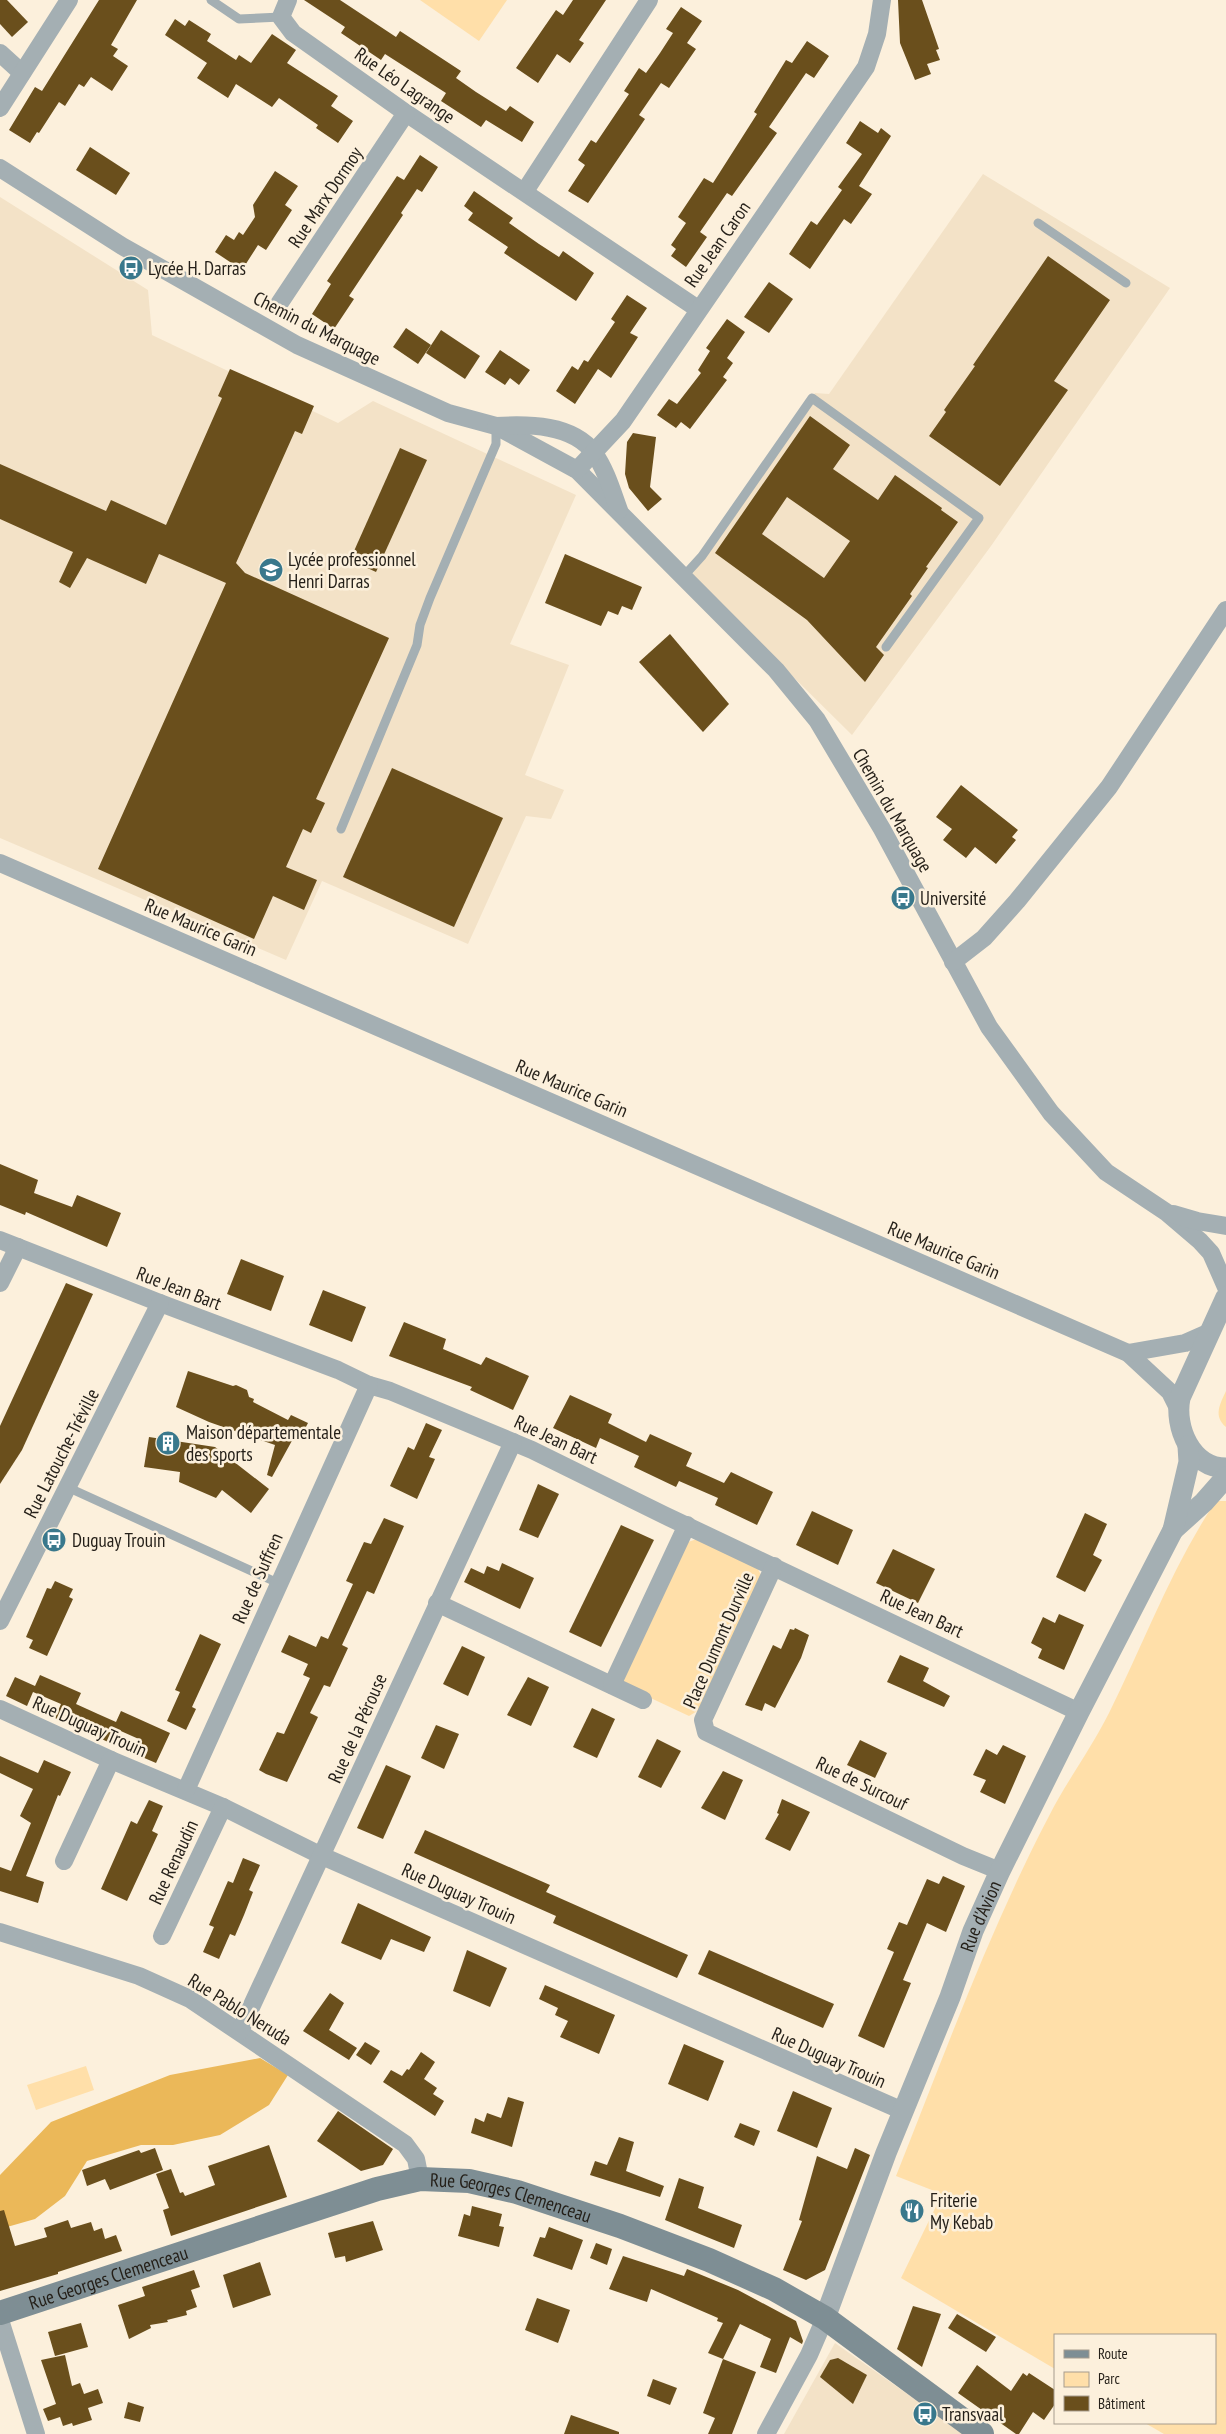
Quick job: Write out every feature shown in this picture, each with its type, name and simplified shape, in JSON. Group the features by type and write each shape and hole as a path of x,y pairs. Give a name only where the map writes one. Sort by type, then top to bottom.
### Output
{"main road":[{"name":"Rue Georges Clemenceau","path":"0,2313 377,2189 420,2179 469,2181 517,2192 620,2226 761,2282 825,2318 982,2434"}],"street":[{"path":"0,108 68,0"},
{"path":"281,17 288,0"},
{"path":"525,192 649,0"},
{"name":"Rue Jean Caron","path":"577,470 623,421 698,309 866,67 877,34 882,0"},
{"name":"Rue Léo Lagrange","path":"281,17 293,34 406,113 698,309"},
{"path":"0,53 22,73"},
{"name":"Rue Marx Dormoy","path":"279,304 406,113"},
{"name":"Chemin du Marquage","path":"0,168 122,246 297,345 448,413 496,426 577,470 776,670 817,720 882,829 989,1027 1051,1113 1106,1172 1166,1212 1210,1253 1226,1287"},
{"name":"Chemin du Marquage","path":"496,426 522,425 548,428 570,436 593,452 608,481 619,511"},
{"path":"954,962 984,938 1018,901 1109,787 1226,610"},
{"name":"Rue Maurice Garin","path":"0,863 1128,1353 1170,1392 1178,1408"},
{"name":"Chemin du Marquage","path":"1166,1212 1197,1222 1226,1226"},
{"name":"Rue Jean Bart","path":"0,1240 338,1370 369,1385 390,1391 513,1442 1079,1712"},
{"path":"0,1283 18,1247"},
{"path":"1226,1297 1180,1398 1178,1408 1179,1422 1188,1446 1208,1464 1226,1468"},
{"name":"Rue Latouche-Tréville","path":"0,1621 160,1303"},
{"path":"1128,1353 1185,1343 1210,1332"},
{"name":"Rue de Suffren","path":"186,1790 369,1385"},
{"name":"Rue de la Pérouse","path":"240,2031 513,1442"},
{"name":"Rue d'Avion","path":"825,2318 855,2234 950,1997 973,1931 1000,1870 1173,1530 1190,1462 1188,1446"},
{"name":"Rue d'Avion","path":"1173,1530 1204,1502 1226,1477"},
{"path":"612,1685 687,1525"},
{"name":"Place Dumont Durville","path":"706,1732 703,1720 774,1566"},
{"path":"437,1603 643,1700"},
{"name":"Rue Duguay Trouin","path":"0,1709 111,1760 223,1806 322,1856 903,2112"},
{"name":"Rue de Surcouf","path":"706,1732 963,1856 1000,1870"},
{"path":"64,1861 111,1760"},
{"name":"Rue Renaudin","path":"162,1936 223,1806"},
{"name":"Rue Pablo Neruda","path":"0,1932 139,1976 190,1999 405,2144 416,2159 420,2179"},
{"path":"766,2434 809,2355 825,2318"},
{"path":"0,2320 36,2434"}],"lane":[{"path":"212,0 239,19 281,17"},
{"path":"1038,223 1126,283"},
{"path":"683,577 702,556 812,398 979,518 886,647"},
{"path":"341,830 417,645 420,625 430,598 496,444 496,426"},
{"path":"67,1487 278,1583"}],"shaded area":[{"path":"983,174 1170,288 991,546 852,735 691,576 815,393 829,394"},
{"name":"Lycée professionnel Henri Darras","path":"0,197 148,290 152,335 338,423 373,401 576,495 510,644 569,665 525,775 564,790 551,819 526,816 468,944 322,881 286,960 0,838"},
{"path":"260,2058 288,2075 269,2105 220,2135 173,2145 141,2145 87,2161 65,2196 35,2219 0,2229 0,2175 51,2122 170,2075"},
{"path":"835,2343 964,2434 784,2434"}],"green space":[{"path":"420,0 507,0 479,41"},
{"path":"1226,1391 1226,1427 1220,1419 1219,1410"},
{"path":"1216,1501 1226,1501 1226,2434 1164,2434 1147,2424 1216,2424 1216,2334 1054,2334 1054,2368 901,2278 942,2194 896,2176 986,1950 1026,1861 1055,1805 1109,1713 1172,1578"},
{"path":"697,1539 757,1567 762,1577 699,1710 689,1716 625,1686 621,1675 685,1543"},
{"path":"86,2066 94,2090 36,2110 27,2085"}],"building":[{"path":"0,0 7,0 28,22 12,37 0,24"},
{"path":"99,0 137,0 111,45 118,49 113,56 128,66 112,91 91,77 84,87 79,84 65,106 59,102 39,133 37,132 30,143 9,130 35,87 42,91"},
{"path":"304,0 340,0 396,37 400,31 461,71 456,78 476,92 506,111 510,106 534,122 522,142 486,120 481,127 441,101 446,93 385,54 381,60 341,33 345,27"},
{"path":"573,0 606,0 579,40 584,43 570,63 557,54 538,83 516,68 556,10 563,15"},
{"path":"898,0 922,0 939,49 936,50 940,60 927,64 931,74 915,80 900,43"},
{"path":"681,7 702,21 687,43 696,49 669,88 661,83 639,115 645,119 588,203 568,191 585,165 578,160 591,140 596,143 629,94 624,91 639,68 646,73 660,53 673,33 666,29"},
{"path":"175,19 185,26 189,20 211,34 207,41 236,60 239,55 251,63 272,34 296,50 287,63 338,96 331,106 353,121 338,143 316,128 318,125 279,98 272,107 236,84 228,98 197,78 207,63 165,35"},
{"path":"807,41 829,56 814,78 806,73 769,127 777,133 732,196 727,193 700,232 707,237 686,267 671,256 676,249 671,245 686,223 678,217 704,178 713,183 757,114 754,112 786,60 792,63"},
{"path":"860,121 878,133 881,128 891,136 859,186 872,194 851,224 844,219 810,269 789,254 811,221 817,225 842,190 838,187 862,154 846,143"},
{"path":"90,147 130,173 116,195 76,170"},
{"path":"420,155 438,167 422,192 417,189 401,213 403,215 349,296 354,299 334,329 312,314 331,284 327,281 397,176 404,180"},
{"path":"275,171 298,186 285,205 292,210 266,250 258,245 242,270 215,252 226,235 234,240 239,232 243,235 255,217 253,205"},
{"path":"474,191 513,218 509,223 539,244 559,257 563,251 594,273 576,301 504,253 508,247 468,220 473,213 464,206"},
{"path":"1048,256 1110,300 1054,381 1068,390 1000,486 929,436 946,412 944,410 975,366 973,365"},
{"path":"769,282 793,299 769,333 744,317"},
{"path":"627,295 647,308 630,333 638,337 611,378 598,369 575,404 556,391 572,366 578,370 584,360 588,362 615,322 611,319"},
{"path":"727,319 745,332 727,358 733,363 723,377 727,380 690,429 681,422 676,428 657,415 669,399 677,404 701,373 698,370 710,351 706,348"},
{"path":"406,328 431,345 418,364 393,347"},
{"path":"441,330 480,356 465,379 426,353"},
{"path":"500,350 530,370 519,385 510,378 505,385 485,372"},
{"path":"230,369 314,406 302,434 295,431 236,563 245,573 389,638 316,799 325,803 311,833 303,829 286,867 317,880 304,910 273,896 254,939 98,869 226,583 159,554 146,584 87,558 70,588 59,582 73,552 0,519 0,464 106,511 111,500 166,525 222,398 218,396"},
{"path":"810,416 850,445 833,469 878,500 895,475 942,508 941,510 958,522 926,567 928,568 910,594 912,596 876,647 884,655 865,682 807,620 715,553","holes":["787,497 850,541 824,578 762,534"]},
{"path":"633,433 656,437 650,487 662,499 648,511 629,488 625,474 627,442"},
{"path":"400,448 427,460 376,572 350,560"},
{"path":"565,554 642,587 632,610 622,606 618,615 608,611 601,626 545,603"},
{"path":"670,634 729,704 703,732 639,662"},
{"path":"392,768 503,818 454,927 343,877"},
{"path":"961,785 1018,830 1012,837 1016,840 996,864 975,847 966,858 943,840 952,829 936,817"},
{"path":"0,1164 38,1180 34,1193 72,1207 77,1195 121,1213 107,1247 26,1212 25,1215 0,1205"},
{"path":"241,1259 284,1276 271,1311 227,1294"},
{"path":"66,1283 93,1294 22,1450 0,1484 0,1426"},
{"path":"323,1290 366,1307 352,1342 309,1325"},
{"path":"404,1322 446,1339 443,1349 481,1365 486,1357 529,1376 513,1410 470,1390 472,1387 389,1356"},
{"path":"188,1371 233,1386 236,1385 247,1390 249,1397 254,1399 253,1402 288,1420 291,1415 308,1423 299,1440 294,1437 272,1477 267,1475 275,1445 209,1422 176,1407"},
{"path":"570,1395 612,1414 608,1423 646,1442 650,1434 692,1453 686,1466 724,1483 731,1472 773,1492 757,1525 715,1505 718,1498 679,1481 676,1487 634,1467 639,1456 600,1438 596,1448 553,1428"},
{"path":"426,1423 442,1430 429,1457 435,1459 417,1499 390,1486 408,1447 414,1450"},
{"path":"149,1437 215,1447 269,1489 251,1513 222,1490 216,1498 179,1482 180,1472 144,1467"},
{"path":"538,1484 559,1494 538,1538 519,1530"},
{"path":"812,1511 853,1530 838,1565 796,1545"},
{"path":"1085,1513 1107,1524 1093,1555 1102,1560 1085,1592 1056,1577"},
{"path":"384,1518 404,1526 374,1594 367,1591 342,1645 348,1648 330,1687 324,1685 310,1713 318,1717 287,1782 266,1774 259,1770 277,1732 284,1734 310,1678 303,1675 308,1664 281,1652 289,1635 316,1647 321,1636 328,1639 353,1584 346,1581 364,1542 371,1544"},
{"path":"621,1525 654,1540 601,1647 569,1632"},
{"path":"893,1549 935,1569 918,1603 876,1583"},
{"path":"502,1563 534,1578 520,1609 464,1582 471,1568 484,1574 487,1566 499,1571"},
{"path":"55,1581 73,1589 69,1597 73,1599 47,1656 29,1648 33,1640 26,1637 47,1588 51,1589"},
{"path":"1059,1614 1084,1625 1064,1670 1038,1658 1042,1649 1031,1643 1043,1617 1055,1623"},
{"path":"795,1628 809,1635 801,1658 775,1708 765,1703 762,1711 745,1705 773,1645 781,1649 790,1629 794,1630"},
{"path":"200,1634 221,1644 192,1707 196,1709 186,1730 167,1721 180,1692 175,1690"},
{"path":"462,1646 485,1657 468,1696 443,1684"},
{"path":"900,1655 929,1668 923,1681 950,1696 944,1707 887,1682"},
{"path":"40,1675 81,1693 76,1704 98,1714 116,1722 121,1711 170,1733 156,1763 135,1754 141,1740 114,1728 108,1742 55,1718 61,1704 33,1692 27,1706 6,1696 15,1677 35,1686"},
{"path":"528,1677 549,1687 531,1726 507,1715"},
{"path":"592,1708 615,1719 597,1758 573,1747"},
{"path":"436,1725 459,1734 444,1769 421,1758"},
{"path":"657,1739 681,1751 661,1788 638,1777"},
{"path":"860,1740 887,1753 875,1778 847,1765"},
{"path":"1003,1745 1026,1756 1005,1804 980,1792 986,1780 973,1775 986,1749 997,1755"},
{"path":"0,1756 38,1773 44,1760 71,1772 60,1796 58,1795 26,1876 44,1882 38,1903 0,1891 0,1867 11,1871 31,1823 20,1816 33,1789 0,1773"},
{"path":"386,1765 411,1776 383,1839 357,1828"},
{"path":"723,1771 743,1780 725,1820 701,1808"},
{"path":"782,1799 810,1812 790,1851 765,1839 779,1814 777,1813"},
{"path":"149,1800 163,1806 152,1831 158,1834 127,1901 101,1889 131,1821 137,1824"},
{"path":"425,1830 550,1885 546,1892 688,1955 677,1978 553,1923 556,1916 414,1853"},
{"path":"243,1858 260,1865 249,1890 253,1892 235,1936 230,1934 219,1959 203,1952 214,1927 209,1925 228,1881 233,1883"},
{"path":"943,1876 965,1886 946,1932 927,1923 903,1980 911,1983 884,2048 858,2036 894,1952 887,1949 899,1922 907,1925 927,1879 939,1884"},
{"path":"358,1903 431,1937 424,1952 391,1939 381,1960 341,1943"},
{"path":"467,1950 507,1968 490,2007 453,1991"},
{"path":"709,1950 834,2004 823,2028 698,1974"},
{"path":"545,1985 615,2015 599,2054 560,2037 568,2021 555,2015 558,2008 539,1999"},
{"path":"330,1993 344,2003 329,2030 357,2048 349,2060 303,2031"},
{"path":"365,2042 380,2051 371,2065 356,2055"},
{"path":"684,2044 724,2061 708,2101 668,2084"},
{"path":"421,2052 435,2062 424,2079 437,2088 433,2094 444,2101 435,2116 383,2082 391,2070 402,2076 407,2069 409,2070"},
{"path":"793,2091 832,2108 817,2148 777,2131"},
{"path":"508,2097 524,2102 512,2147 471,2133 475,2118 484,2122 487,2113 501,2118"},
{"path":"338,2111 393,2149 383,2165 361,2171 317,2141"},
{"path":"740,2123 760,2131 754,2146 734,2137"},
{"path":"619,2137 634,2142 626,2171 664,2186 660,2197 590,2175 595,2161 607,2165"},
{"path":"269,2145 287,2197 171,2236 163,2210 169,2208 156,2174 171,2169 180,2193 183,2192 185,2196 215,2185 208,2166"},
{"path":"155,2148 163,2170 110,2190 105,2179 87,2186 82,2170 139,2150 141,2153"},
{"path":"855,2148 870,2155 825,2270 806,2280 783,2270 802,2221 799,2220 817,2156 847,2169"},
{"path":"679,2178 704,2187 698,2208 742,2225 734,2248 665,2220"},
{"path":"472,2206 502,2214 499,2226 504,2227 499,2247 458,2236 464,2214 470,2216"},
{"path":"4,2210 15,2246 47,2237 44,2228 68,2220 71,2228 91,2222 94,2231 102,2228 105,2239 116,2235 122,2251 58,2272 58,2274 0,2291 0,2211"},
{"path":"373,2221 383,2250 346,2262 345,2256 335,2258 328,2233"},
{"path":"549,2227 583,2240 572,2270 533,2256 540,2237 545,2238"},
{"path":"596,2243 612,2249 607,2265 590,2258"},
{"path":"623,2256 684,2276 687,2269 738,2290 796,2321 803,2341 802,2344 790,2337 776,2373 760,2367 771,2339 740,2324 723,2359 708,2353 723,2323 717,2321 718,2318 651,2289 647,2302 609,2289"},
{"path":"260,2262 271,2295 233,2308 223,2275"},
{"path":"194,2270 200,2287 191,2290 197,2307 186,2311 187,2315 167,2320 168,2322 150,2325 151,2328 129,2339 118,2305 145,2296 142,2287"},
{"path":"537,2298 570,2310 558,2343 525,2330"},
{"path":"913,2306 941,2314 922,2367 897,2349"},
{"path":"957,2314 996,2337 986,2352 948,2328"},
{"path":"81,2323 88,2347 55,2356 48,2332"},
{"path":"65,2355 72,2386 80,2383 84,2394 98,2389 103,2403 88,2408 92,2420 73,2426 72,2423 63,2426 60,2417 48,2421 43,2409 56,2404 41,2360"},
{"path":"838,2358 867,2375 853,2404 820,2377 830,2360"},
{"path":"723,2359 756,2372 732,2434 708,2434 715,2418 703,2413"},
{"path":"977,2365 1011,2391 1023,2373 1027,2376 1029,2373 1054,2389 1054,2405 1044,2420 1033,2412 1019,2434 1016,2434 958,2393"},
{"path":"653,2379 677,2388 670,2405 647,2396"},
{"path":"128,2402 144,2407 140,2422 124,2418"},
{"path":"571,2415 619,2432 619,2434 564,2434"}],"place":[{"name":"Lycée H. Darras","path":"131,268"},
{"name":"Lycée professionnel Henri Darras","path":"271,570"},
{"name":"Université","path":"903,898"},
{"name":"Maison départementale des sports","path":"168,1443"},
{"name":"Duguay Trouin","path":"54,1540"},
{"name":"Friterie My Kebab","path":"912,2211"},
{"name":"Transvaal","path":"925,2414"}]}
